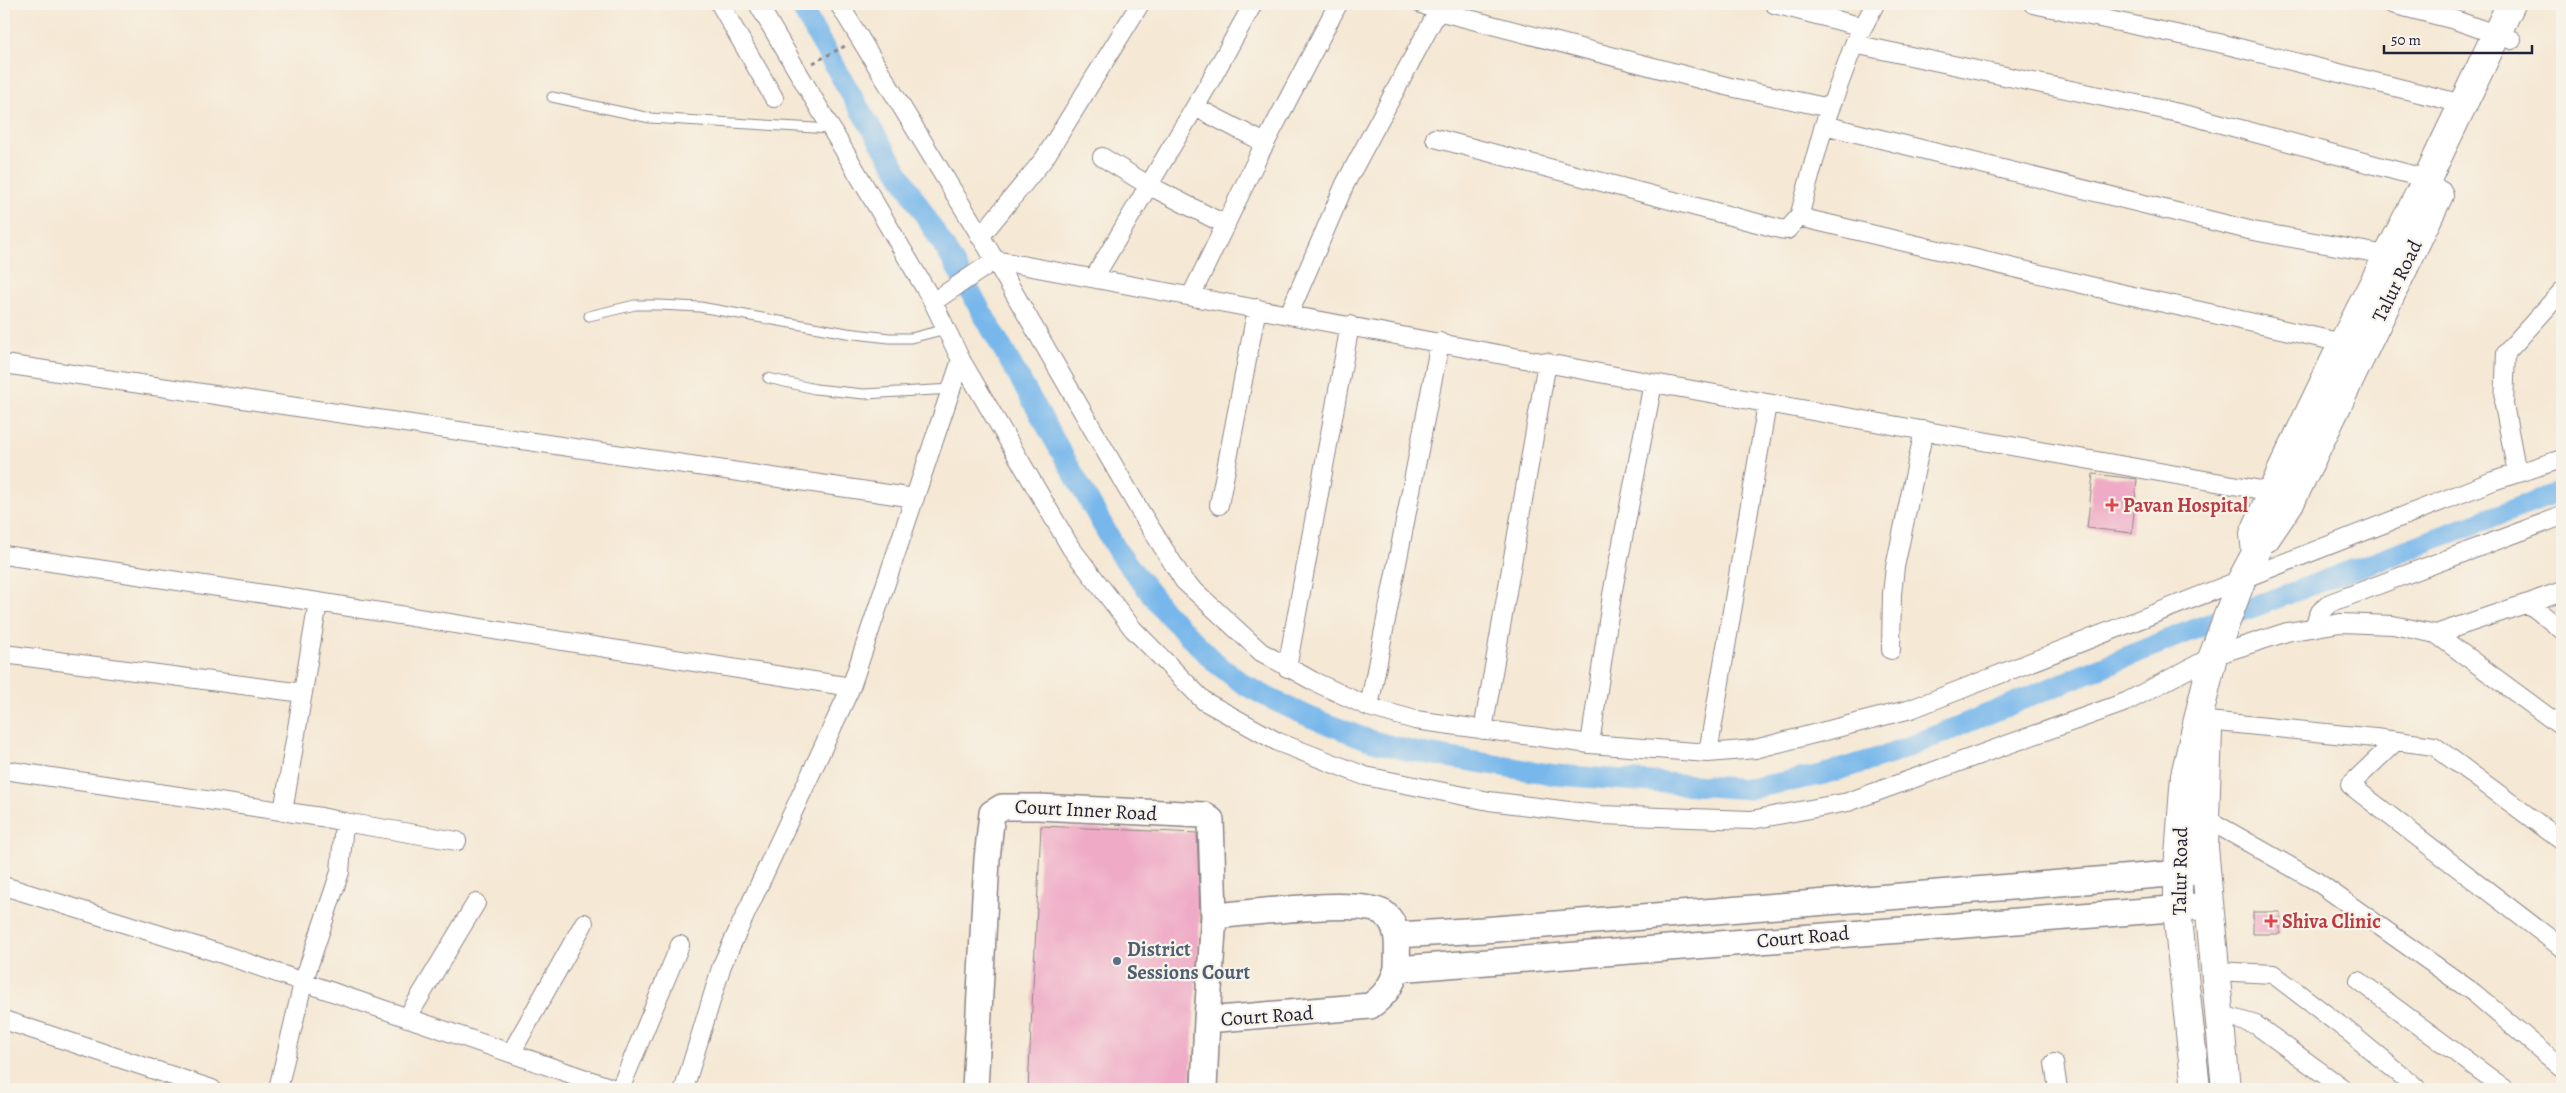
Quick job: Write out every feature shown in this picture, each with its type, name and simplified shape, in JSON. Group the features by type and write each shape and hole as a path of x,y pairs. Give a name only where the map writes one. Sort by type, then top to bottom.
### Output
{"main road":[{"name":"Talur Road","path":"2196,1089 2178,909 2178,874 2185,775 2213,656 2240,581 2256,553 2291,501 2504,37 2511,4"},
{"name":"Talur Road","path":"2256,553 2254,534 2272,492 2386,255 2427,179 2463,104 2504,37 2529,4"},
{"name":"Talur Road","path":"2213,656 2208,721 2205,818 2207,871 2226,1089"}],"street":[{"path":"720,4 774,98"},
{"path":"758,4 831,129 940,297 946,329 961,360 1071,548 1134,629 1204,701 1278,742 1365,776 1489,801 1601,815 1751,820 1848,802 2126,702 2213,656 2287,632 2340,623 2393,625 2436,634 2562,727"},
{"path":"839,4 980,237 988,265 1184,581 1261,652 1287,668 1369,707 1415,720 1590,744 1708,753 1755,749 1911,709 2562,458"},
{"path":"980,237 1044,159 1140,4"},
{"path":"1094,278 1195,107 1253,4"},
{"path":"1191,296 1265,143 1338,4"},
{"path":"1422,4 1730,87 1830,108"},
{"path":"1774,4 1863,27"},
{"path":"1435,138 1787,230 1799,217 1830,108 1854,44 1875,4"},
{"path":"2033,4 2219,43 2463,104"},
{"path":"2392,4 2455,20 2504,37"},
{"path":"1290,314 1345,184 1440,8"},
{"path":"1854,44 2188,115 2427,179"},
{"path":"1195,107 1265,143"},
{"path":"1824,125 2253,231 2386,255"},
{"path":"1102,157 1148,184 1226,225"},
{"path":"1799,217 2124,294 2343,343"},
{"path":"940,297 988,265 1094,278 1768,404 2272,492"},
{"path":"2517,474 2504,405 2506,353 2562,291"},
{"path":"1219,505 1257,308"},
{"path":"1287,668 1350,325"},
{"path":"1369,707 1440,342"},
{"path":"684,1089 722,966 851,687 961,360"},
{"path":"1483,730 1547,362"},
{"path":"4,364 915,498"},
{"path":"1590,744 1612,595 1653,383"},
{"path":"1708,753 1768,404"},
{"path":"1891,650 1892,594 1896,567 1924,430"},
{"path":"2314,628 2320,612 2330,603 2562,516"},
{"path":"4,555 318,602 851,687"},
{"path":"2436,634 2562,591"},
{"path":"283,812 318,602"},
{"path":"2528,603 2562,630"},
{"path":"4,654 304,693"},
{"path":"2208,721 2434,746 2562,840"},
{"path":"2396,741 2350,785 2562,948"},
{"path":"4,770 283,812 457,841"},
{"name":"Court Inner Road","path":"975,1089 987,860 992,813 1002,807 1029,807 1204,816 1211,820 1214,916"},
{"path":"2205,818 2316,881 2474,993 2562,1068"},
{"path":"278,1089 303,983 340,872 344,822"},
{"name":"Court Road","path":"1214,916 1207,1020 1370,1006 1382,998 1389,989 1397,968 1397,934 1512,928 2207,871"},
{"path":"4,886 224,954 303,983 615,1089"},
{"path":"408,1018 476,903"},
{"path":"1214,916 1346,906 1370,907 1385,914 1397,934"},
{"name":"Court Road","path":"1397,968 2210,906"},
{"path":"511,1053 584,922"},
{"path":"620,1089 680,945"},
{"path":"2216,970 2273,974 2349,1032 2418,1089"},
{"path":"2359,981 2505,1089"},
{"path":"2220,1014 2256,1025 2344,1089"},
{"path":"4,1020 212,1089"},
{"path":"1204,1089 1207,1020"},
{"path":"2054,1063 2058,1089"}],"lane":[{"path":"552,98 650,118 831,129"},
{"path":"589,316 635,305 659,305 700,307 848,333 889,338 911,338 946,329"},
{"path":"768,378 815,389 864,394 952,389"}],"path":[{"path":"811,64 842,48"}],"building":[{"path":"2093,474 2137,479 2132,533 2087,528"},
{"name":"District Sessions Court","path":"1041,826 1197,833 1200,916 1190,1089 1028,1089"},
{"path":"2253,912 2280,912 2280,934 2253,934"}],"waterway":[{"path":"799,4 856,103 951,258 1118,552 1166,613 1217,664 1243,684 1312,718 1366,739 1410,751 1556,775 1748,789 1821,775 1891,754 2182,634 2562,491"}],"place":[{"name":"Pavan Hospital","path":"2112,505"},
{"name":"Shiva Clinic","path":"2271,921"},
{"name":"District Sessions Court","path":"1117,961"}]}
